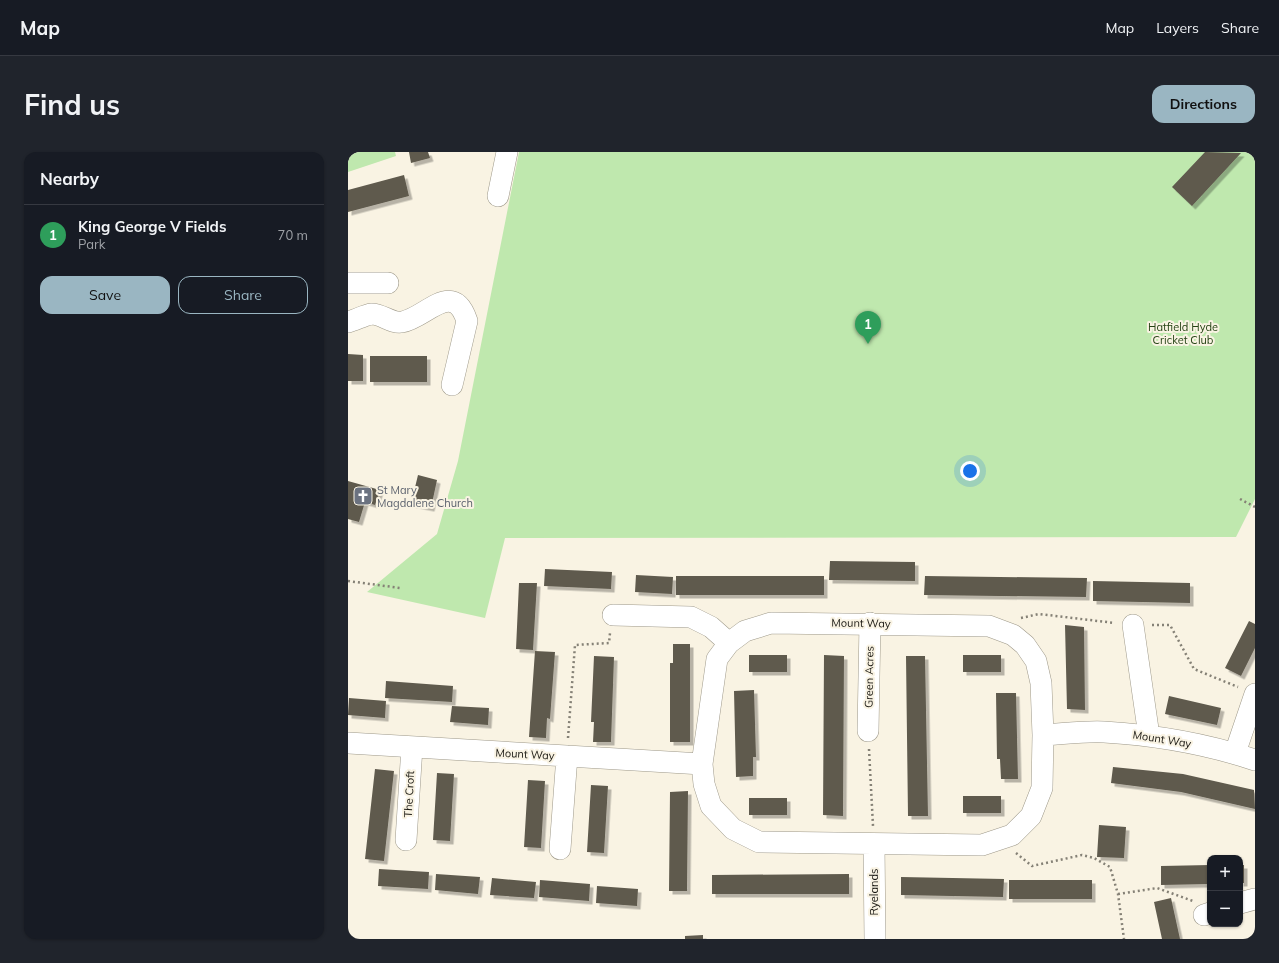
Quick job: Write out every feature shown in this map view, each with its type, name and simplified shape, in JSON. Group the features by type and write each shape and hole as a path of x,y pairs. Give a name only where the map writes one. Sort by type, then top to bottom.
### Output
{"street":[{"path":"498,196 507,152"},
{"path":"348,283 388,282"},
{"path":"348,322 372,314 401,322 417,317 434,305 445,301 456,304 464,312 467,321 452,385"},
{"path":"613,615 691,617 711,627 729,643"},
{"name":"Mount Way","path":"771,623 870,623 989,626 1013,635 1024,645 1036,661 1041,683 1043,735 1042,788 1031,816 1012,835 982,845 759,842 733,829 711,806 704,784 702,764 717,659 729,643 745,631 771,623"},
{"name":"Green Acres","path":"868,731 870,623"},
{"path":"1133,625 1149,736"},
{"path":"1235,753 1255,694"},
{"name":"Mount Way","path":"1043,735 1103,732 1149,736 1173,739 1235,753 1255,760"},
{"name":"Mount Way","path":"348,743 702,764"},
{"name":"The Croft","path":"406,840 412,747"},
{"path":"560,849 567,756"},
{"name":"Ryelands","path":"874,844 874,939"},
{"path":"1243,902 1255,899"}],"path":[{"path":"1240,499 1255,507"},
{"path":"348,581 400,588"},
{"path":"567,756 570,687 575,645 609,643 613,615"},
{"path":"868,731 874,844"},
{"path":"1012,835 1017,854 1032,866 1082,855 1094,858 1110,867 1118,894 1124,939"},
{"path":"1118,894 1157,888 1204,910"}],"green space":[{"path":"348,152 395,152 396,156 348,172"},
{"name":"Hatfield Hyde Cricket Club","path":"519,152 1255,152 1255,499 1236,537 505,538 485,618 367,592 437,534 458,461"}],"building":[{"path":"409,152 428,152 430,158 411,163"},
{"path":"1205,152 1241,153 1192,206 1172,187"},
{"path":"404,175 409,196 348,212 348,190"},
{"path":"348,354 363,355 363,381 348,381"},
{"path":"370,356 427,356 427,382 370,382"},
{"path":"418,475 437,480 431,508 411,504"},
{"name":"St Mary Magdalene Church","path":"348,481 380,490 375,505 365,502 359,522 348,519"},
{"path":"830,561 915,562 915,581 829,580"},
{"path":"545,569 612,572 611,589 544,586"},
{"path":"636,575 673,577 672,594 635,592"},
{"path":"676,576 824,576 824,595 676,595"},
{"path":"925,576 1087,578 1086,597 924,595"},
{"path":"1093,581 1190,583 1190,603 1093,601"},
{"path":"519,583 537,583 533,650 516,649"},
{"path":"1249,621 1255,624 1255,648 1241,676 1225,668"},
{"path":"1065,625 1084,627 1085,710 1067,709"},
{"path":"673,644 690,644 690,742 670,742 670,663 673,663"},
{"path":"535,651 555,652 550,719 547,718 546,738 529,737"},
{"path":"749,655 787,655 787,672 749,672"},
{"path":"824,655 844,656 843,816 823,815"},
{"path":"963,655 1001,655 1001,672 963,672"},
{"path":"594,656 614,657 611,742 593,742 594,722 591,722"},
{"path":"906,656 925,656 928,816 908,816"},
{"path":"386,681 453,686 452,702 385,698"},
{"path":"754,690 756,757 753,757 753,776 736,777 734,691"},
{"path":"996,693 1016,693 1018,779 1001,779 1000,759 997,759"},
{"path":"1169,696 1221,708 1217,725 1165,714"},
{"path":"349,698 386,701 385,718 348,715"},
{"path":"452,706 489,708 488,725 450,722"},
{"path":"1113,767 1183,774 1254,790 1255,809 1181,792 1111,783"},
{"path":"375,769 394,771 384,861 365,859"},
{"path":"437,773 454,774 450,841 433,840"},
{"path":"528,780 545,781 541,848 524,847"},
{"path":"591,785 608,786 604,853 587,852"},
{"path":"688,791 687,891 669,891 670,792"},
{"path":"963,796 1001,796 1001,813 963,813"},
{"path":"749,798 787,798 787,815 749,815"},
{"path":"1099,825 1126,827 1124,858 1097,857"},
{"path":"1207,865 1207,884 1161,885 1161,866"},
{"path":"1243,865 1244,865 1243,883"},
{"path":"379,869 429,872 428,889 378,886"},
{"path":"436,874 480,877 478,894 435,890"},
{"path":"849,874 849,894 712,894 712,875"},
{"path":"901,877 1004,879 1003,897 901,895"},
{"path":"492,878 536,882 534,898 490,895"},
{"path":"540,880 590,884 589,901 539,897"},
{"path":"1009,880 1092,880 1092,899 1009,899"},
{"path":"597,886 638,889 637,906 596,903"},
{"path":"1171,898 1180,939 1162,939 1154,902"},
{"path":"703,935 703,939 685,939 685,936"}],"place":[{"name":"King George V Fields","path":"868,344"},
{"name":"St Mary Magdalene Church","path":"363,496"}]}
